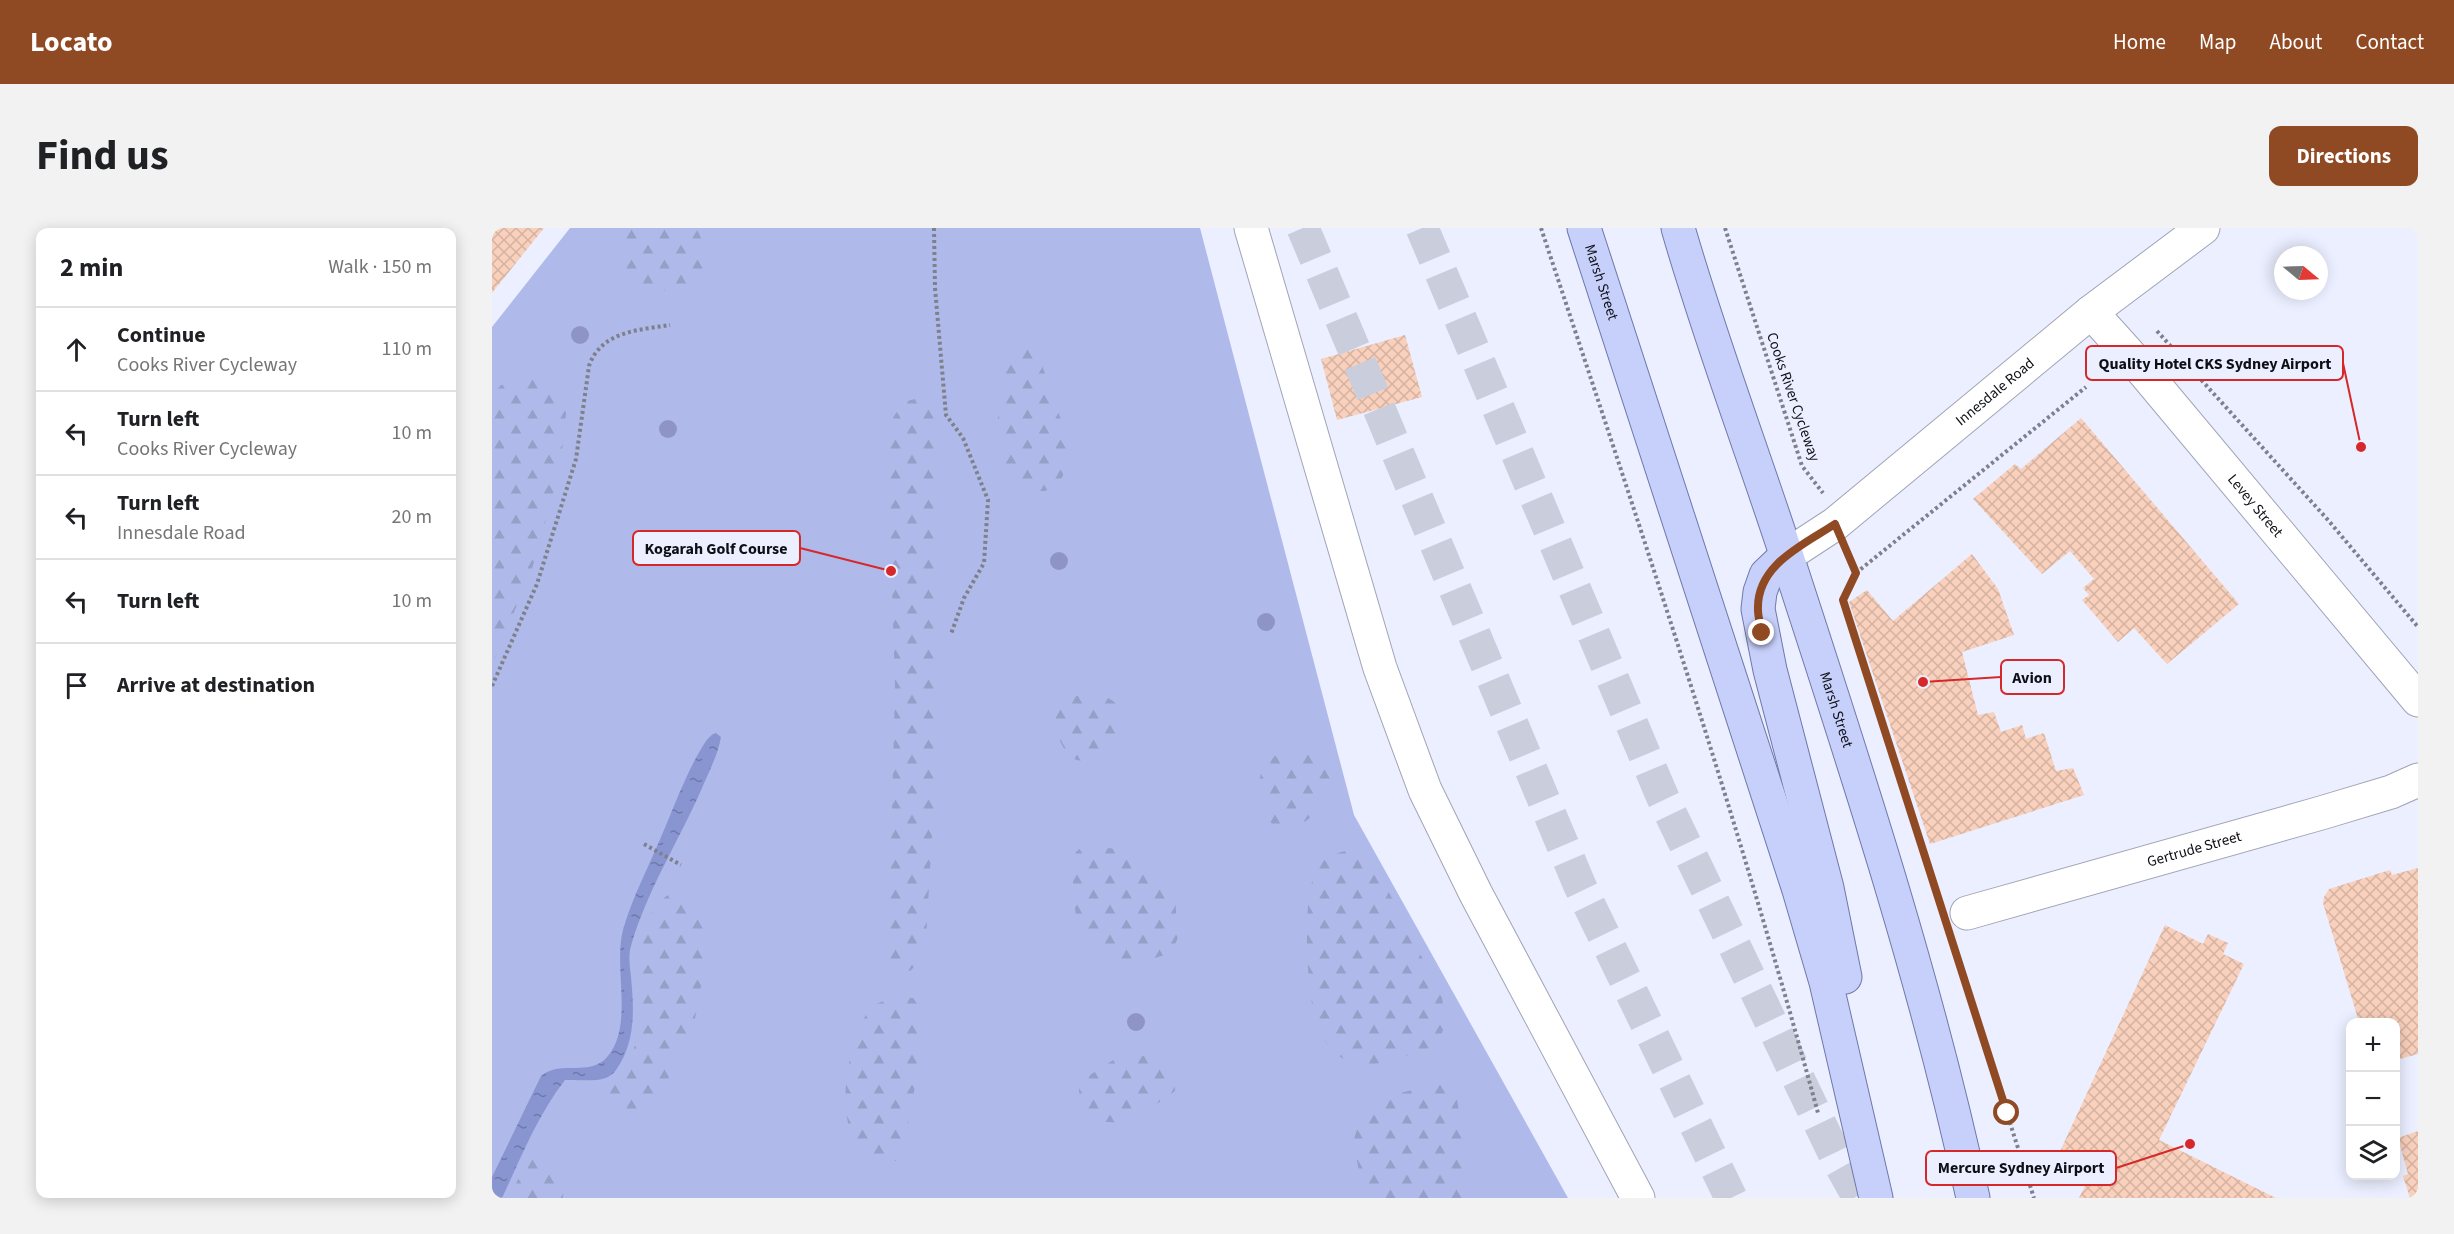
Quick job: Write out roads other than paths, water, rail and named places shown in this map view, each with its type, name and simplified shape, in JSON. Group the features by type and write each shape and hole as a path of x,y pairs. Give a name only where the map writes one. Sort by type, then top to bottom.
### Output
{"main road":[{"name":"Marsh Street","path":"1584,228 1800,890 1826,982 1876,1198"},
{"name":"Marsh Street","path":"1678,228 1702,312 1786,556 1900,912 1954,1112 1973,1198"},
{"path":"1786,556 1766,575 1758,609 1770,670 1827,888 1845,976 1856,1104"}],"street":[{"path":"1251,228 1380,668 1425,790 1482,904 1638,1198"},
{"name":"Innesdale Road","path":"1786,556 1835,524 2091,312 2203,228"},
{"name":"Levey Street","path":"2091,312 2128,353 2418,700"},
{"name":"Gertrude Street","path":"1954,910 2321,813 2391,792 2418,780"}],"water":[{"path":"716,733 721,737 713,763 654,885 631,946 629,958 633,1001 632,1025 623,1059 612,1075 606,1078 565,1080 538,1123 502,1198 492,1198 492,1177 541,1076 557,1069 593,1066 608,1056 616,1043 622,1012 620,961 626,919 687,776 706,741"}],"tunnel":[{"path":"1303,228 1580,886 1731,1198"},
{"path":"1422,228 1663,798 1836,1157 1859,1198"}],"place":[{"name":"Quality Hotel CKS Sydney Airport","path":"2361,447"},
{"name":"Kogarah Golf Course","path":"891,571"},
{"name":"Avion","path":"1923,682"},
{"name":"Mercure Sydney Airport","path":"2190,1144"}]}
